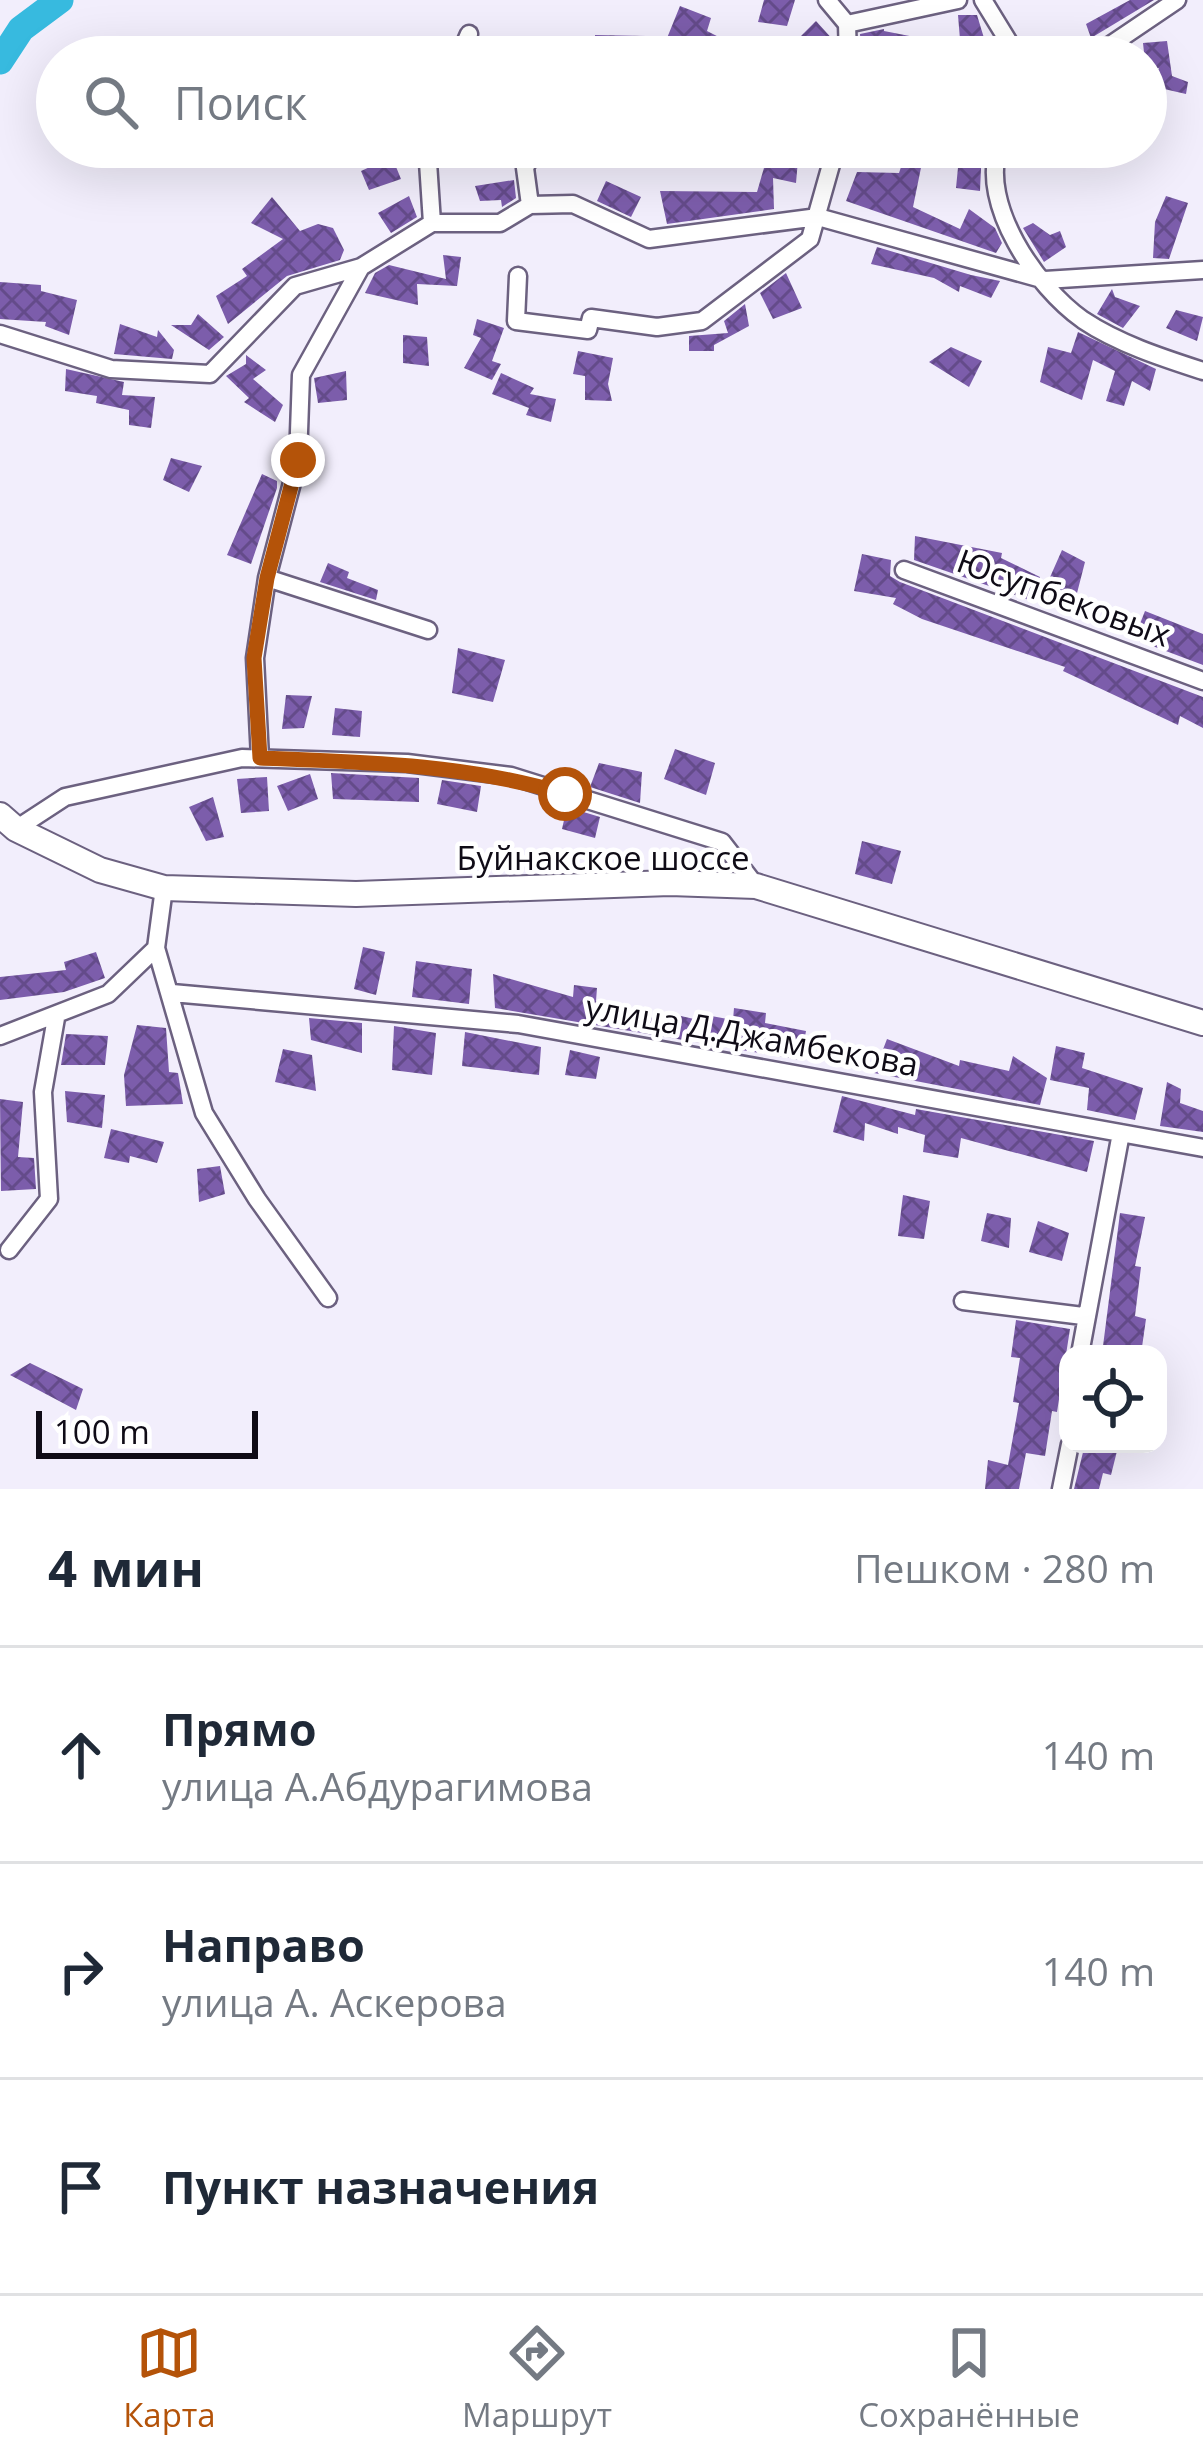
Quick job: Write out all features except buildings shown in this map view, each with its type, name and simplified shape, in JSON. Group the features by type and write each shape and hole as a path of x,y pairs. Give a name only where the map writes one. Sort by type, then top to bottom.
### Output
{"main road":[{"name":"Буйнакское шоссе","path":"8,822 100,870 164,888 356,893 670,883 756,886 1203,1023"}],"street":[{"path":"827,0 847,25 847,36"},
{"path":"847,25 958,0"},
{"path":"983,0 1005,36"},
{"path":"1123,36 1177,0"},
{"path":"428,168 432,223"},
{"path":"525,168 530,205"},
{"path":"518,276 516,322 573,332 588,330 591,318 657,327 702,321 810,239 818,217 824,168"},
{"path":"991,168 1021,254 1082,319 1154,355 1203,370"},
{"path":"0,334 111,369 210,374 295,286 361,267 432,223 500,224 530,205 573,204 649,238 818,217 1046,280 1203,270"},
{"path":"260,758 254,658 267,578 298,460 301,374 361,267"},
{"name":"Юсупбековых","path":"904,570 1203,681"},
{"path":"267,578 428,630"},
{"path":"8,822 64,797 242,758 407,763 511,776 722,842 756,886"},
{"path":"164,888 157,948 204,1113 256,1198 328,1298"},
{"path":"5,1036 108,994 157,948"},
{"name":"улица Д.Джамбекова","path":"172,993 518,1024 1203,1148"},
{"path":"9,1250 49,1199 43,1092 56,1018"},
{"path":"1081,1345 1121,1133"},
{"path":"963,1301 1083,1316"},
{"path":"1061,1489 1068,1453"}],"waterway":[{"path":"0,61 21,29 60,0"}],"route":[{"path":"298,460 267,578 254,658 260,758 407,763 502,779 511,776 565,794"}]}
